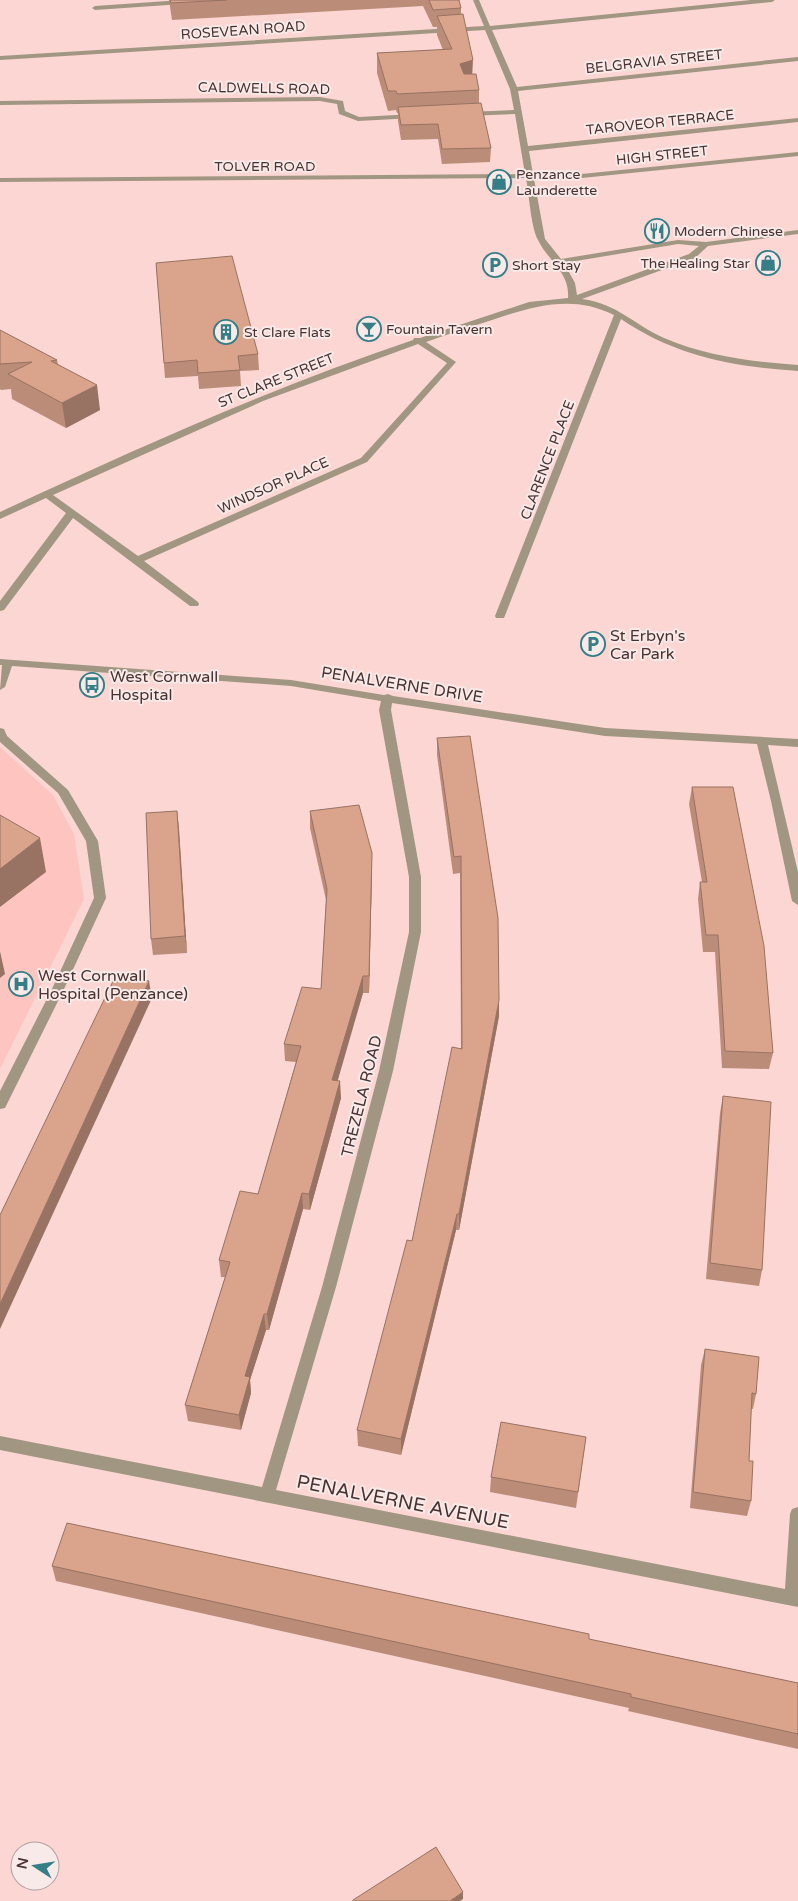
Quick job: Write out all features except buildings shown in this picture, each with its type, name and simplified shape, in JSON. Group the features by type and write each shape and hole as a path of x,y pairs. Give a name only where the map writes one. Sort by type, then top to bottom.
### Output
{"street":[{"path":"95,8 212,0"},
{"path":"476,0 514,89 541,239 547,250 568,276 574,290 572,300"},
{"name":"ROSEVEAN ROAD","path":"0,58 488,28 772,0"},
{"name":"BELGRAVIA STREET","path":"514,89 798,59"},
{"name":"CALDWELLS ROAD","path":"0,103 320,99 340,103 342,112 358,119 424,116"},
{"path":"462,115 519,112"},
{"name":"TAROVEOR TERRACE","path":"525,149 798,120"},
{"name":"HIGH STREET","path":"529,176 562,178 798,154"},
{"name":"TOLVER ROAD","path":"0,180 529,176"},
{"path":"558,262 678,242 706,244 798,232"},
{"path":"572,300 692,256 706,244"},
{"name":"ST CLARE STREET","path":"0,516 136,452 260,399 417,340 532,304 552,300 572,300"},
{"path":"572,300 595,303 619,314 666,342 712,357 798,368"},
{"name":"CLARENCE PLACE","path":"500,616 619,314"},
{"name":"WINDSOR PLACE","path":"137,560 364,460 452,362 417,340"},
{"path":"46,494 194,604"},
{"path":"0,608 72,512"},
{"path":"0,687 4,662"},
{"name":"PENALVERNE DRIVE","path":"4,662 291,683 388,697 478,714 605,732 798,743"},
{"name":"TREZELA ROAD","path":"267,1495 339,1250 386,1071 415,932 415,877 385,710 388,697"},
{"path":"0,732 2,738 62,790 92,841 100,898 58,989 0,1104"},
{"path":"762,742 777,801 798,902"},
{"name":"PENALVERNE AVENUE","path":"0,1443 795,1599"},
{"path":"795,1599 798,1514"}],"shaded area":[{"name":"West Cornwall Hospital (Penzance)","path":"0,747 53,795 74,834 84,899 0,1069"}],"place":[{"name":"Penzance Launderette","path":"499,182"},
{"name":"Modern Chinese","path":"657,231"},
{"name":"The Healing Star","path":"768,263"},
{"name":"Short Stay","path":"495,265"},
{"name":"Fountain Tavern","path":"369,329"},
{"name":"St Clare Flats","path":"226,332"},
{"name":"St Erbyn's Car Park","path":"593,644"},
{"name":"West Cornwall Hospital","path":"92,685"},
{"name":"West Cornwall Hospital (Penzance)","path":"21,984"}]}
